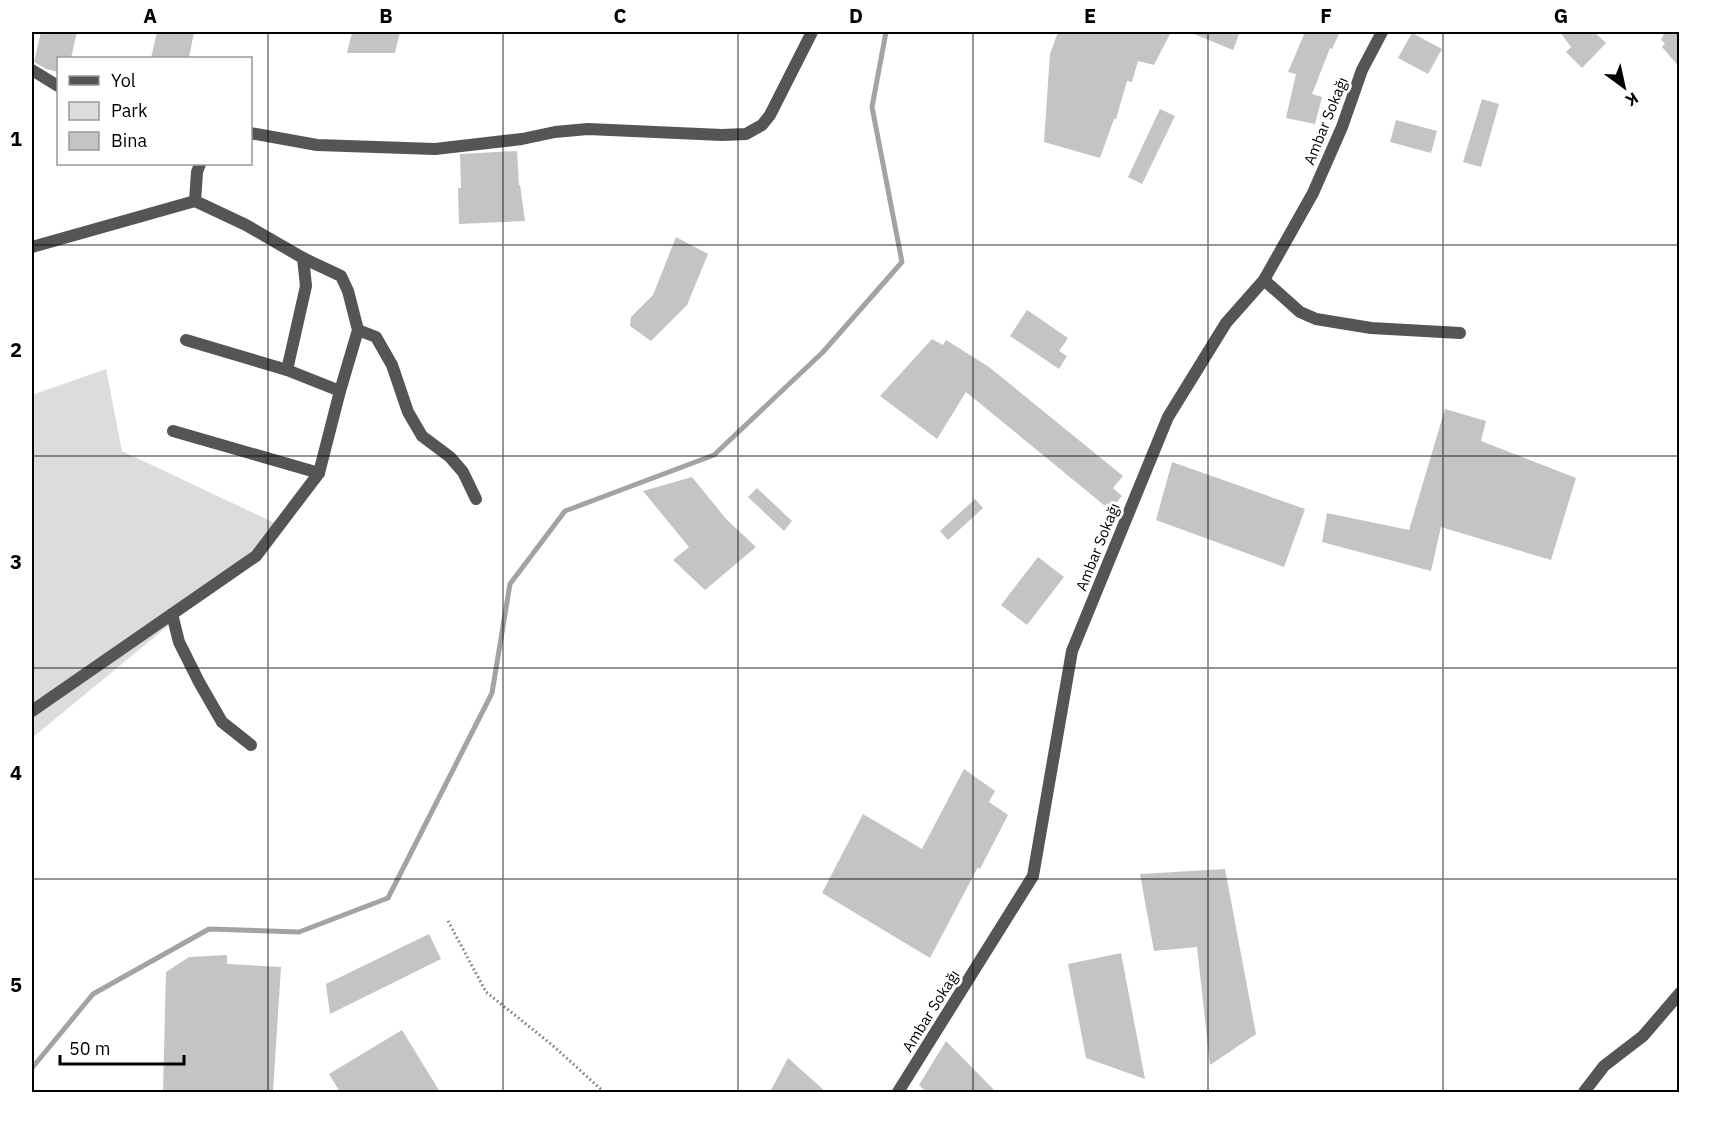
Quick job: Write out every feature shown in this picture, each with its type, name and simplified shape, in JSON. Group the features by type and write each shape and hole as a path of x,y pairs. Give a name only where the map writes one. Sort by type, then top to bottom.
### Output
{"street":[{"path":"252,133 317,146 435,149 588,129 746,134 762,124 770,115 812,32"},
{"name":"Ambar Sokağı","path":"898,1092 1033,876 1072,651 1168,417 1226,323 1264,280 1313,193 1342,127 1362,70 1382,32"},
{"path":"32,70 57,85"},
{"path":"195,201 199,165"},
{"path":"32,247 195,201 246,225 303,258 341,276 348,291 358,330 319,472 256,556 32,711"},
{"path":"287,370 306,286 303,258"},
{"path":"1264,280 1300,312 1316,319 1371,328 1460,333"},
{"path":"358,330 376,337 392,365 408,412 422,436 450,457 463,472 476,499"},
{"path":"186,340 287,370 340,391"},
{"path":"173,431 319,472"},
{"path":"172,614 179,642 222,722 251,745"},
{"path":"1584,1092 1604,1066 1643,1036 1680,993"}],"path":[{"path":"448,921 486,992 551,1044 604,1092"}],"green space":[{"path":"106,369 122,451 279,525 214,588 32,738 32,395"}],"building":[{"path":"41,32 77,32 71,57 57,57 57,72 34,62"},
{"path":"157,32 194,32 189,57 151,57"},
{"path":"352,32 400,32 395,53 347,53"},
{"path":"1058,32 1171,32 1154,65 1138,61 1132,82 1127,81 1116,119 1114,119 1100,158 1044,142 1050,54"},
{"path":"1189,32 1240,32 1233,50"},
{"path":"1305,32 1340,32 1332,49 1330,48 1312,94 1322,97 1315,124 1286,118 1296,74 1288,72"},
{"path":"1560,32 1594,32 1606,43 1582,68 1566,52 1571,47"},
{"path":"1665,32 1680,32 1680,68 1662,47 1665,43 1661,40"},
{"path":"1412,33 1442,49 1428,74 1398,58"},
{"path":"1482,99 1499,104 1481,167 1463,162"},
{"path":"1160,109 1175,116 1142,184 1128,177"},
{"path":"1396,120 1437,131 1431,153 1390,142"},
{"path":"517,151 519,185 525,221 459,224 460,154"},
{"path":"676,237 708,254 687,305 651,341 630,326 631,317 653,295"},
{"path":"1027,310 1068,338 1059,351 1067,356 1059,369 1010,336"},
{"path":"932,339 943,345 946,340 989,367 1123,476 1113,488 1122,496 1110,510 966,392 937,439 880,396"},
{"path":"1445,409 1486,421 1481,441 1576,478 1551,560 1441,527 1431,571 1322,542 1327,513 1409,530"},
{"path":"1172,462 1305,509 1284,567 1156,520"},
{"path":"692,477 727,520 756,547 705,590 673,560 689,547 643,491"},
{"path":"757,488 792,521 784,531 748,497"},
{"path":"975,499 983,508 948,540 940,531"},
{"path":"1038,557 1064,577 1027,625 1001,605"},
{"path":"964,769 995,791 989,802 1008,815 930,958 822,893 863,814 922,849"},
{"path":"1225,869 1256,1034 1210,1065 1197,947 1154,951 1140,874"},
{"path":"429,934 441,959 330,1014 326,984"},
{"path":"1121,953 1145,1079 1086,1058 1068,964"},
{"path":"227,955 227,964 281,967 273,1092 163,1092 166,972 189,957"},
{"path":"402,1030 440,1092 340,1092 329,1074"},
{"path":"946,1041 996,1092 926,1092 919,1085"},
{"path":"788,1058 826,1092 770,1092"}],"waterway":[{"path":"32,1068 93,994 209,929 299,932 388,898 492,693 510,584 565,511 714,455 823,352 902,262 872,107 886,32"}]}
